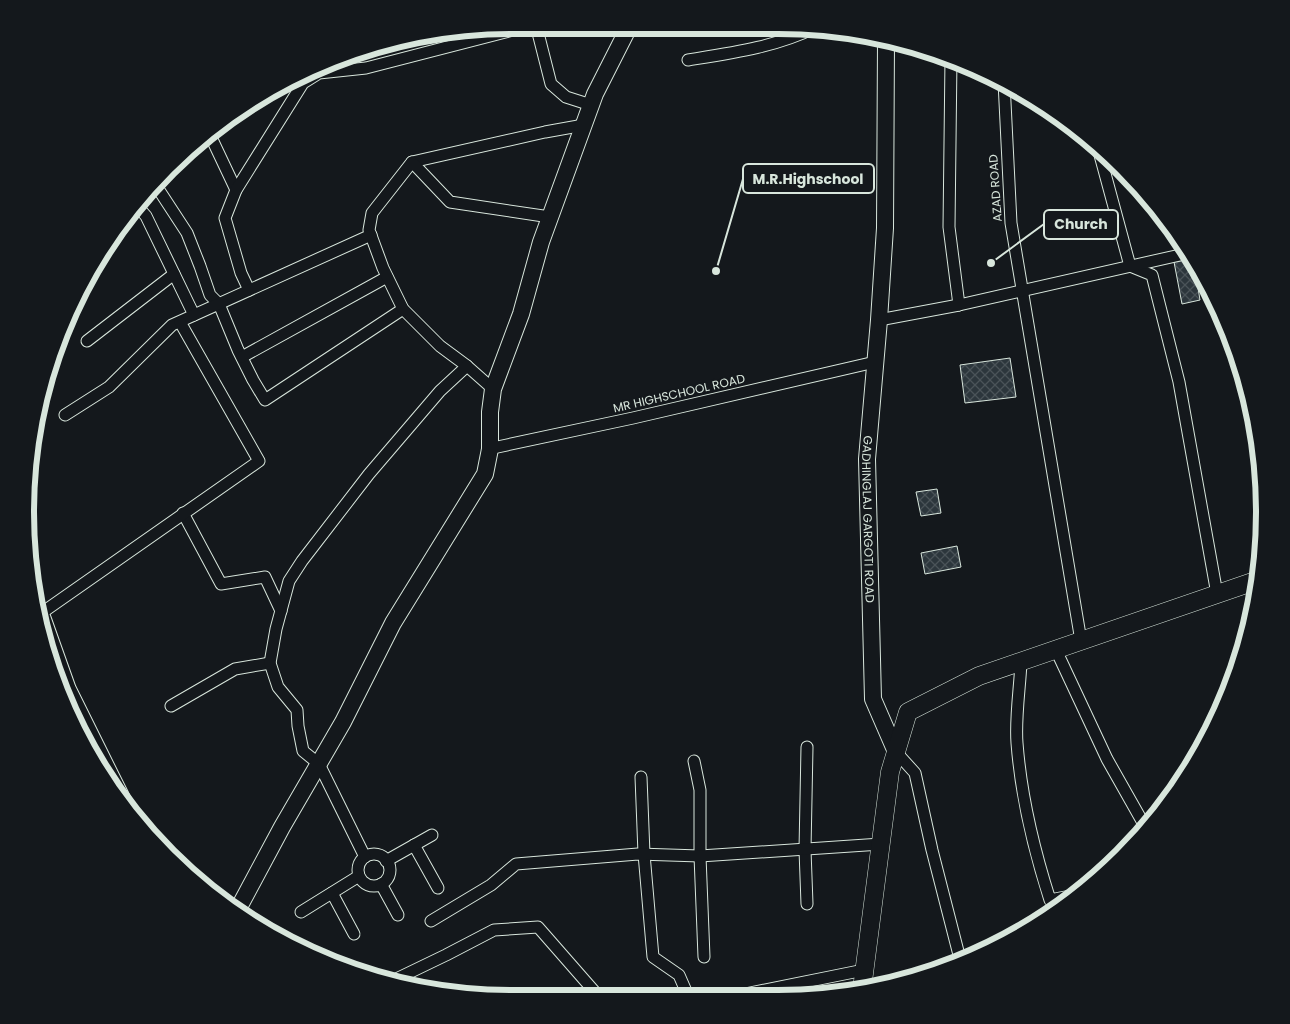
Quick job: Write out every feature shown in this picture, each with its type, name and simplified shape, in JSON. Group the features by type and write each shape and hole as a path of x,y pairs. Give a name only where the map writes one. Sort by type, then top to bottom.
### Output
{"main road":[{"path":"863,982 890,772 908,712 979,676 1251,583"}],"street":[{"path":"323,73 366,68 497,34"},
{"path":"537,34 551,84 566,97 591,104"},
{"path":"239,905 343,722 394,623 485,474 489,449 493,389 521,314 541,242 591,104 625,34"},
{"path":"688,60 748,50 801,35"},
{"name":"GADHINGLAJ GARGOTI ROAD","path":"886,46 885,228 867,459 873,699 896,752"},
{"path":"951,66 949,228 959,305"},
{"path":"249,290 241,273 225,218 236,190 300,83"},
{"name":"AZAD ROAD","path":"1004,91 1010,223 1081,641"},
{"path":"493,389 440,346 403,309 387,277 369,230 372,213 412,162 584,125"},
{"path":"212,140 236,190"},
{"path":"1101,160 1130,266"},
{"path":"412,162 450,202 550,217"},
{"path":"159,190 187,233 210,295 219,304 253,380 266,400 403,309"},
{"path":"141,210 146,216 194,315"},
{"path":"65,414 109,387 172,325 371,236"},
{"path":"879,320 959,305 1181,255"},
{"path":"1130,266 1152,276 1179,382 1218,594"},
{"path":"87,342 174,274"},
{"path":"242,357 387,277"},
{"path":"44,611 258,461 180,322"},
{"name":"MR HIGHSCHOOL ROAD","path":"489,449 875,362"},
{"path":"364,857 319,764 303,751 297,710 278,687 270,663 289,581 302,561 375,467 440,390 467,366"},
{"path":"183,513 221,584 265,577 281,611"},
{"path":"47,624 70,688 116,780"},
{"path":"1056,650 1106,758 1142,822"},
{"path":"1021,662 1017,741 1025,798 1037,861 1050,900 1060,898"},
{"path":"171,706 235,669 270,663"},
{"path":"807,747 805,850 807,904"},
{"path":"896,752 915,773 932,850 959,955"},
{"path":"694,761 700,790 700,856 704,957"},
{"path":"641,777 644,854 653,956 679,975 686,990"},
{"path":"386,861 432,835"},
{"path":"432,921 491,885 516,864 644,854 700,856 881,844"},
{"path":"414,845 438,888"},
{"path":"378,855 386,861 389,866 388,876 381,884 371,886 362,881 359,876 358,866 364,857 378,855"},
{"path":"301,912 359,876"},
{"path":"381,884 398,915"},
{"path":"332,893 354,934"},
{"path":"401,977 446,956 494,930 538,927 593,990"},
{"path":"766,990 864,970"}],"building":[{"path":"1184,260 1197,282 1200,300 1182,304 1174,262"},
{"path":"1010,358 1016,397 965,403 960,365"},
{"path":"937,489 941,513 921,516 916,492"},
{"path":"957,546 961,567 925,574 921,553"}],"place":[{"name":"Church","path":"991,263"},
{"name":"M.R.Highschool","path":"716,271"}]}
